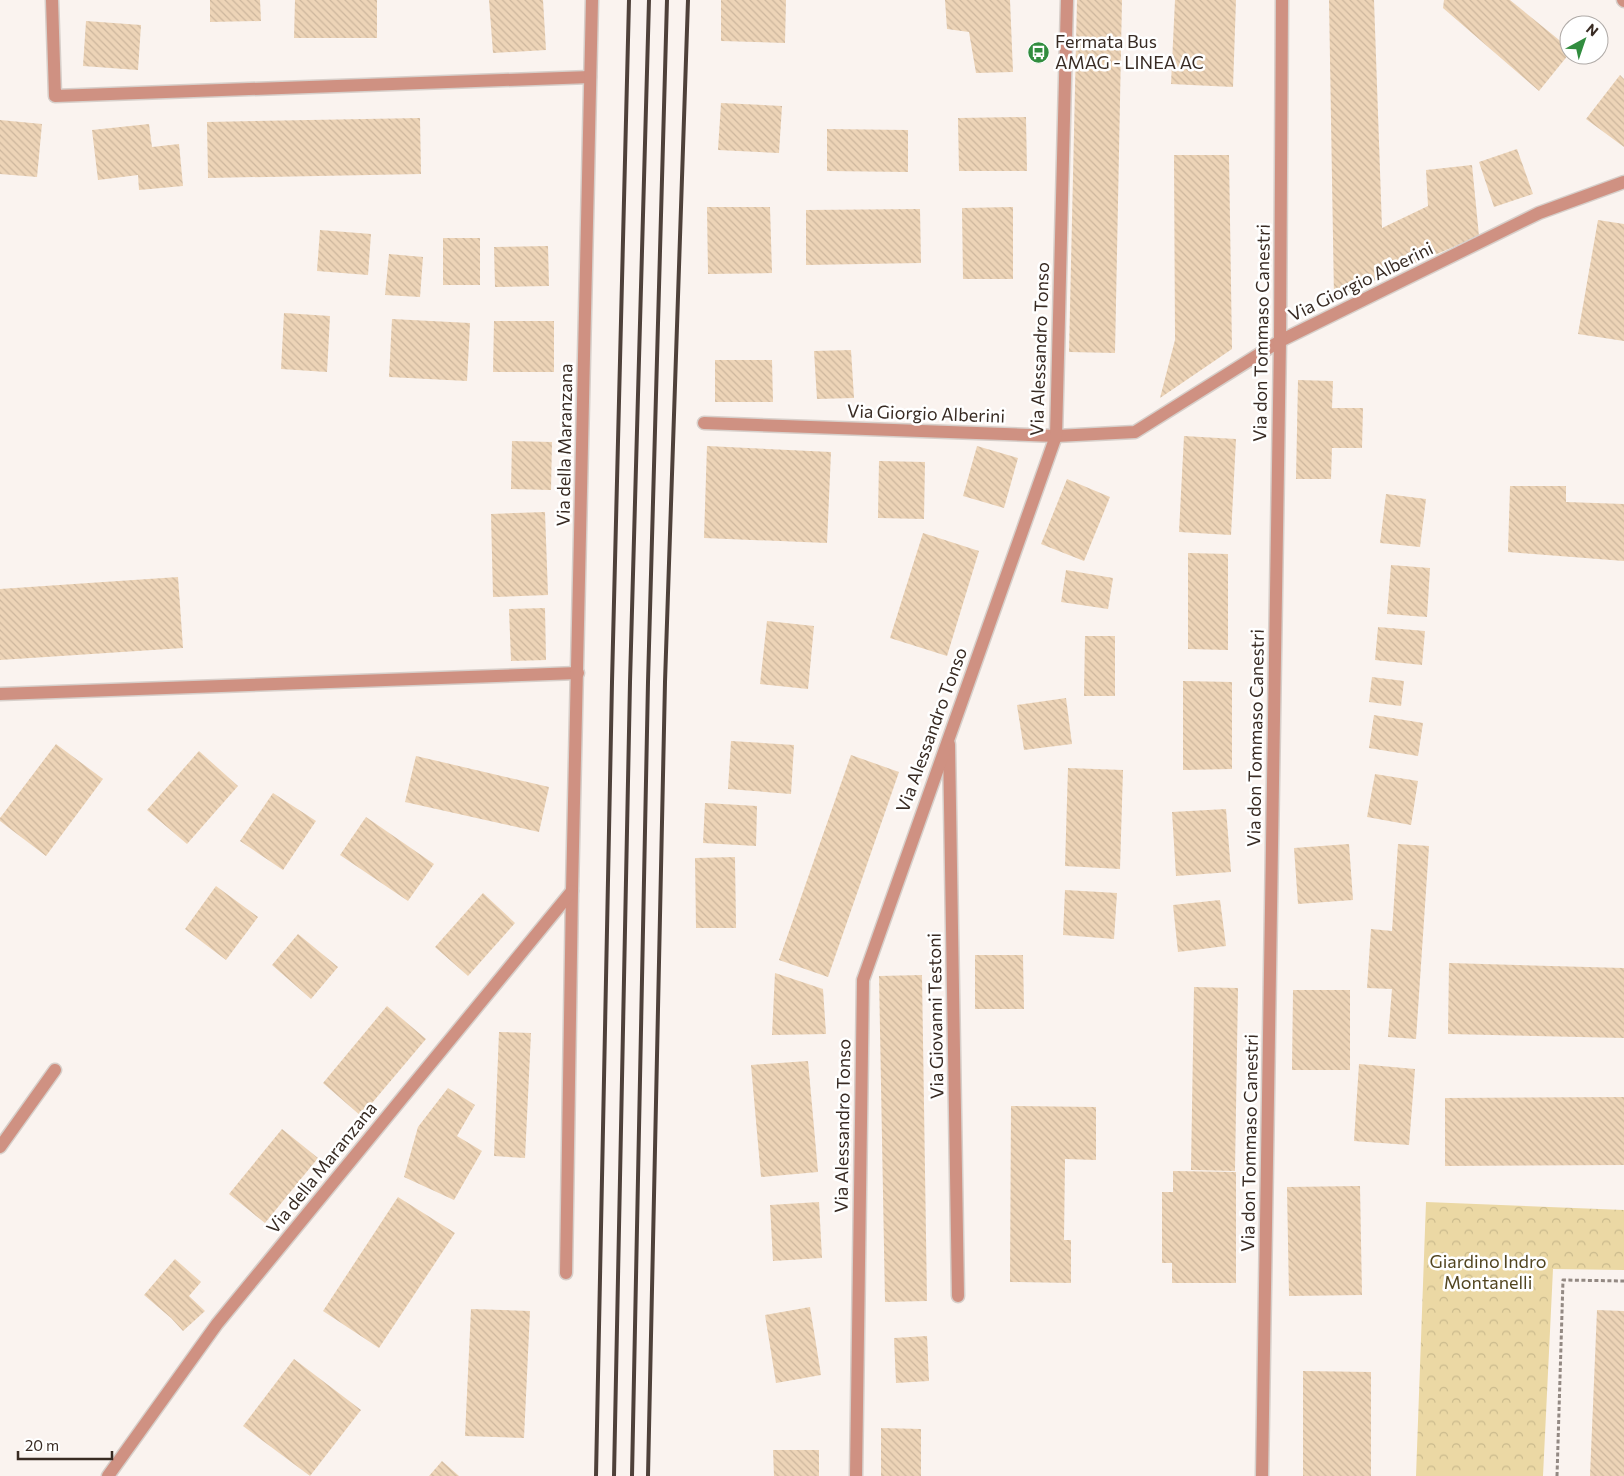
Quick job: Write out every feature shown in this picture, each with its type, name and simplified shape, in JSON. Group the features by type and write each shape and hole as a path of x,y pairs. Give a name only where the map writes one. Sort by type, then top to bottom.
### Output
{"street":[{"path":"52,0 56,96 590,77"},
{"name":"Via della Maranzana","path":"566,1272 572,890 592,0"},
{"name":"Via Alessandro Tonso","path":"856,1476 862,980 1056,436 1067,0"},
{"name":"Via don Tommaso Canestri","path":"1262,1476 1280,341 1282,0"},
{"name":"Via Giorgio Alberini","path":"704,423 1056,436 1135,432 1280,341 1540,213 1624,182"},
{"path":"0,694 578,673"},
{"name":"Via Giovanni Testoni","path":"949,734 958,1296"},
{"name":"Via della Maranzana","path":"108,1476 217,1324 572,890"},
{"path":"0,1147 55,1070"}],"path":[{"path":"1557,1476 1563,1280 1624,1282"}],"green space":[{"name":"Giardino Indro Montanelli","path":"1426,1202 1624,1210 1624,1270 1553,1269 1543,1476 1416,1476"}],"building":[{"path":"210,0 260,0 261,21 210,22"},
{"path":"295,0 377,0 377,38 294,38"},
{"path":"489,0 543,0 546,50 493,53"},
{"path":"721,0 786,0 785,43 721,41"},
{"path":"945,0 1010,0 1013,72 976,73 969,32 947,29"},
{"path":"1077,0 1122,0 1115,353 1069,352"},
{"path":"1175,0 1236,0 1233,87 1171,84"},
{"path":"1329,0 1374,0 1382,228 1428,206 1426,170 1472,165 1479,236 1334,298"},
{"path":"1444,0 1510,0 1559,40 1560,65 1539,91 1443,8"},
{"path":"86,21 141,25 138,70 83,66"},
{"path":"1620,75 1624,79 1624,147 1586,119"},
{"path":"721,103 782,106 779,153 718,150"},
{"path":"1026,117 1027,171 959,171 958,118"},
{"path":"420,118 421,174 208,178 207,122"},
{"path":"0,120 42,124 37,177 0,174"},
{"path":"149,124 152,147 179,144 183,186 139,190 138,175 98,180 92,130"},
{"path":"827,129 908,130 908,172 827,171"},
{"path":"1517,149 1533,194 1494,207 1479,162"},
{"path":"1174,155 1229,155 1232,349 1160,398 1175,340"},
{"path":"707,207 770,207 772,273 708,274"},
{"path":"1013,207 1013,279 963,279 962,208"},
{"path":"920,209 921,263 806,265 806,210"},
{"path":"1598,220 1624,224 1624,341 1578,334"},
{"path":"320,230 371,234 368,275 317,271"},
{"path":"443,238 480,238 480,285 443,285"},
{"path":"548,246 549,286 495,287 494,247"},
{"path":"389,254 423,257 420,297 385,295"},
{"path":"284,313 330,316 327,372 281,369"},
{"path":"392,319 470,323 467,381 389,377"},
{"path":"494,321 554,321 554,372 493,372"},
{"path":"851,350 854,398 817,399 814,351"},
{"path":"715,360 772,360 773,402 715,402"},
{"path":"1298,380 1333,381 1332,408 1363,408 1362,448 1332,448 1331,479 1296,479"},
{"path":"1184,436 1236,439 1231,535 1179,532"},
{"path":"512,441 552,442 551,490 511,489"},
{"path":"707,446 831,452 827,543 704,538"},
{"path":"977,446 1018,458 1004,508 963,496"},
{"path":"879,461 925,462 924,519 878,518"},
{"path":"1067,479 1110,497 1084,561 1041,544"},
{"path":"1510,486 1566,486 1566,502 1624,504 1624,561 1508,552"},
{"path":"1386,494 1426,499 1420,547 1380,543"},
{"path":"545,512 548,595 493,597 491,514"},
{"path":"923,533 979,551 947,656 890,638"},
{"path":"1188,553 1228,554 1228,650 1188,649"},
{"path":"1391,565 1430,568 1427,617 1387,614"},
{"path":"1066,570 1113,578 1108,609 1061,602"},
{"path":"178,577 183,648 0,660 0,589"},
{"path":"545,608 546,660 511,661 509,609"},
{"path":"767,621 814,626 808,689 760,684"},
{"path":"1378,627 1425,631 1422,665 1375,660"},
{"path":"1085,636 1115,636 1115,696 1084,696"},
{"path":"1372,677 1404,681 1401,706 1369,702"},
{"path":"1183,681 1232,682 1232,769 1183,770"},
{"path":"1066,698 1072,744 1024,750 1017,705"},
{"path":"1374,715 1423,723 1418,756 1369,748"},
{"path":"731,741 794,745 791,794 728,789"},
{"path":"56,744 103,779 46,856 0,821 0,818"},
{"path":"199,751 238,786 187,844 147,810"},
{"path":"851,755 899,772 828,977 779,960"},
{"path":"416,756 549,787 539,832 405,802"},
{"path":"1068,768 1123,770 1120,869 1065,866"},
{"path":"1375,774 1418,781 1411,825 1367,817"},
{"path":"273,793 316,821 283,870 240,841"},
{"path":"705,803 757,806 756,846 703,843"},
{"path":"1226,809 1231,872 1176,876 1172,812"},
{"path":"366,817 434,864 408,901 340,855"},
{"path":"1349,844 1353,900 1298,904 1294,848"},
{"path":"1398,844 1429,846 1416,1039 1388,1037 1392,989 1367,988 1371,929 1392,931"},
{"path":"735,857 736,928 696,928 695,858"},
{"path":"216,886 258,917 226,960 185,929"},
{"path":"1065,890 1117,893 1114,939 1063,935"},
{"path":"483,893 515,923 468,976 435,947"},
{"path":"1220,900 1226,946 1178,952 1173,905"},
{"path":"298,934 338,967 311,999 272,965"},
{"path":"975,955 1023,955 1024,1009 975,1009"},
{"path":"1449,963 1624,968 1624,1038 1448,1034"},
{"path":"775,973 823,989 826,1034 772,1035"},
{"path":"922,975 927,1301 885,1302 879,976"},
{"path":"1194,987 1238,988 1235,1171 1191,1170"},
{"path":"1293,990 1350,990 1350,1070 1292,1070"},
{"path":"387,1006 426,1039 361,1116 323,1083"},
{"path":"499,1032 531,1033 525,1158 494,1156"},
{"path":"808,1061 818,1172 761,1177 751,1065"},
{"path":"1359,1064 1415,1069 1409,1145 1354,1141"},
{"path":"448,1088 475,1105 457,1136 482,1151 454,1200 404,1177 418,1127"},
{"path":"1624,1097 1624,1165 1445,1166 1445,1098"},
{"path":"1011,1106 1096,1107 1096,1160 1065,1159 1064,1240 1071,1240 1071,1283 1010,1282"},
{"path":"282,1129 318,1158 265,1223 229,1194"},
{"path":"1173,1171 1236,1172 1236,1283 1172,1283 1172,1263 1162,1263 1162,1192 1173,1192"},
{"path":"1360,1186 1362,1295 1289,1296 1287,1187"},
{"path":"398,1197 455,1233 379,1348 323,1311"},
{"path":"819,1202 822,1258 773,1261 770,1205"},
{"path":"175,1259 201,1282 189,1296 205,1311 183,1331 144,1295"},
{"path":"810,1307 821,1375 776,1383 765,1315"},
{"path":"471,1309 530,1311 524,1438 465,1436"},
{"path":"1597,1310 1624,1311 1624,1476 1590,1476"},
{"path":"927,1336 929,1381 896,1383 894,1338"},
{"path":"294,1359 361,1410 310,1476 243,1426"},
{"path":"1303,1371 1371,1372 1371,1476 1303,1476"},
{"path":"881,1428 921,1429 921,1476 881,1476"},
{"path":"773,1450 819,1450 819,1476 774,1476"},
{"path":"442,1461 459,1476 429,1476"}],"railway":[{"path":"596,1476 612,682 629,0"},
{"path":"614,1476 630,682 649,0"},
{"path":"632,1476 648,682 667,0"},
{"path":"648,1476 665,682 688,0"}],"place":[{"name":"Fermata Bus AMAG - LINEA AC","path":"1039,52"}]}
